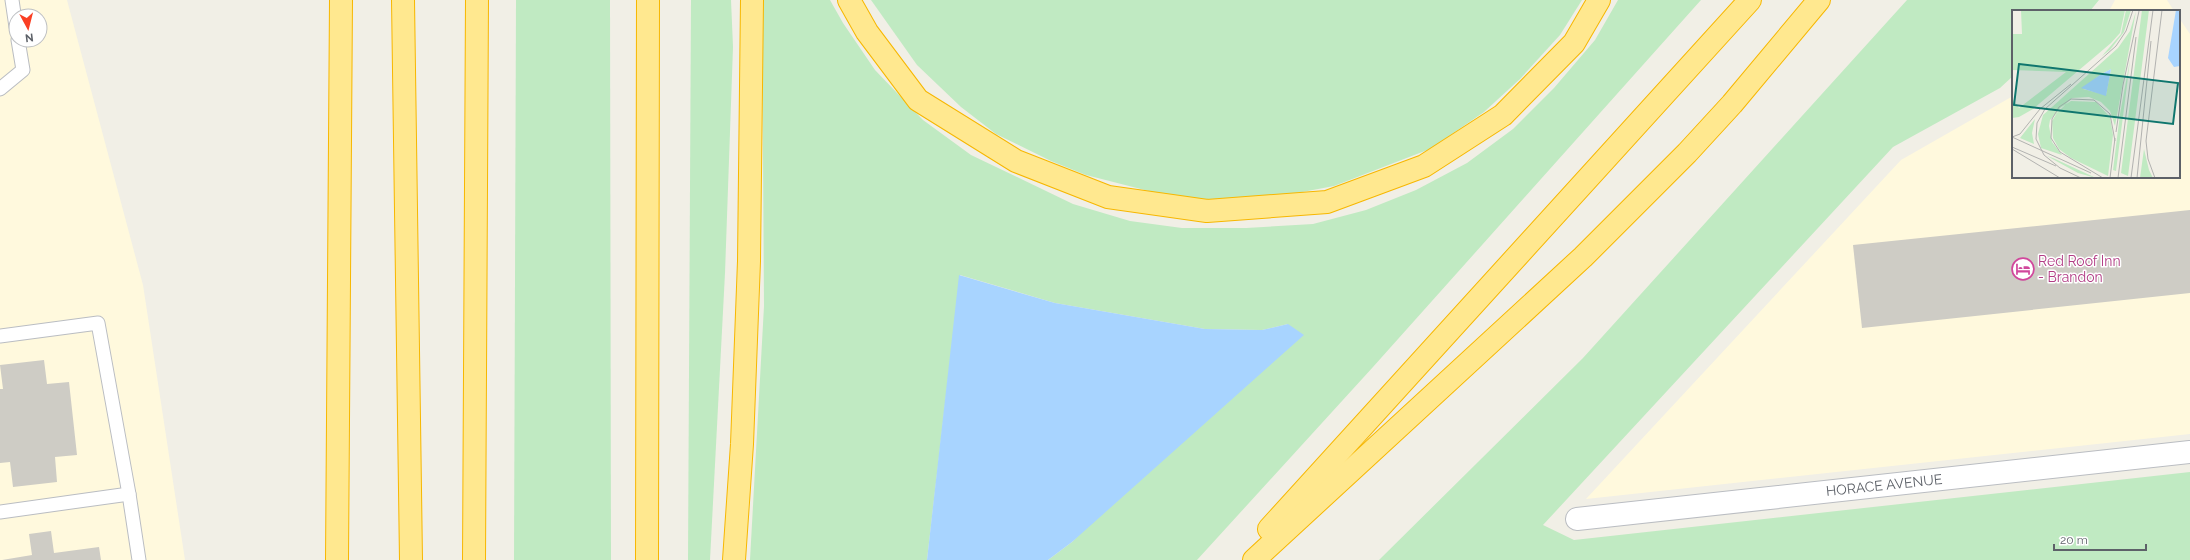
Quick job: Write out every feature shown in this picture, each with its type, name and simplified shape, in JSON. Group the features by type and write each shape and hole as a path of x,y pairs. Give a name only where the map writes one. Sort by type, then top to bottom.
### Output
{"highway":[{"path":"337,560 341,0"},
{"path":"404,0 411,560"},
{"path":"474,560 476,0"},
{"path":"647,560 648,0"},
{"path":"734,560 742,444 749,261 752,0"},
{"path":"849,0 867,32 918,100 1016,161 1108,197 1207,211 1328,202 1424,166 1503,115 1574,43 1599,0"},
{"path":"1242,560 1320,471 1564,206 1750,0"},
{"path":"1254,560 1582,257 1665,175 1732,104 1819,0"}],"street":[{"name":"HORACE AVENUE","path":"1577,519 2190,452"}],"lane":[{"path":"0,89 23,70 19,48"},
{"path":"0,336 98,323 129,494 139,560"},
{"path":"0,512 129,494"}],"shaded area":[{"path":"0,0 67,0 143,285 185,560 0,560"},
{"path":"2115,0 2167,0 2173,10 2110,10"},
{"path":"2180,19 2190,34 2190,434 1586,499 1901,160 2012,97 2012,178 2180,178"}],"green space":[{"path":"516,0 610,0 611,560 514,560"},
{"path":"691,0 731,0 733,47 725,273 710,560 688,560"},
{"path":"762,0 830,0 843,23 875,70 923,120 971,155 1073,204 1130,221 1182,228 1246,228 1313,224 1366,210 1416,190 1467,163 1513,129 1554,88 1595,40 1618,0 1701,0 1373,367 1197,560 1048,560 1072,542 1288,324 1262,330 1205,329 1055,303 960,275 927,560 750,560 764,306"},
{"path":"871,0 1582,0 1560,35 1520,79 1484,112 1430,149 1334,186 1281,196 1220,201 1176,198 1086,175 1051,161 996,134 961,107 917,65"},
{"path":"1907,0 2099,0 2091,10 2012,10 2012,77 2000,88 1893,147 1543,525 1574,540 2190,472 2190,560 1379,560 1583,358"}],"water":[{"path":"959,275 1055,303 1205,329 1262,330 1288,324 1304,335 1072,542 1048,560 927,560"}],"building":[{"name":"Red Roof Inn - Brandon","path":"2190,210 2190,293 1862,328 1853,245"},
{"path":"44,360 47,384 69,382 77,455 55,457 57,482 13,487 10,462 0,463 0,389 3,389 0,365"},
{"path":"51,531 54,553 99,547 101,560 2,560 32,555 29,534"}],"place":[{"name":"Red Roof Inn - Brandon","path":"2023,269"}]}
